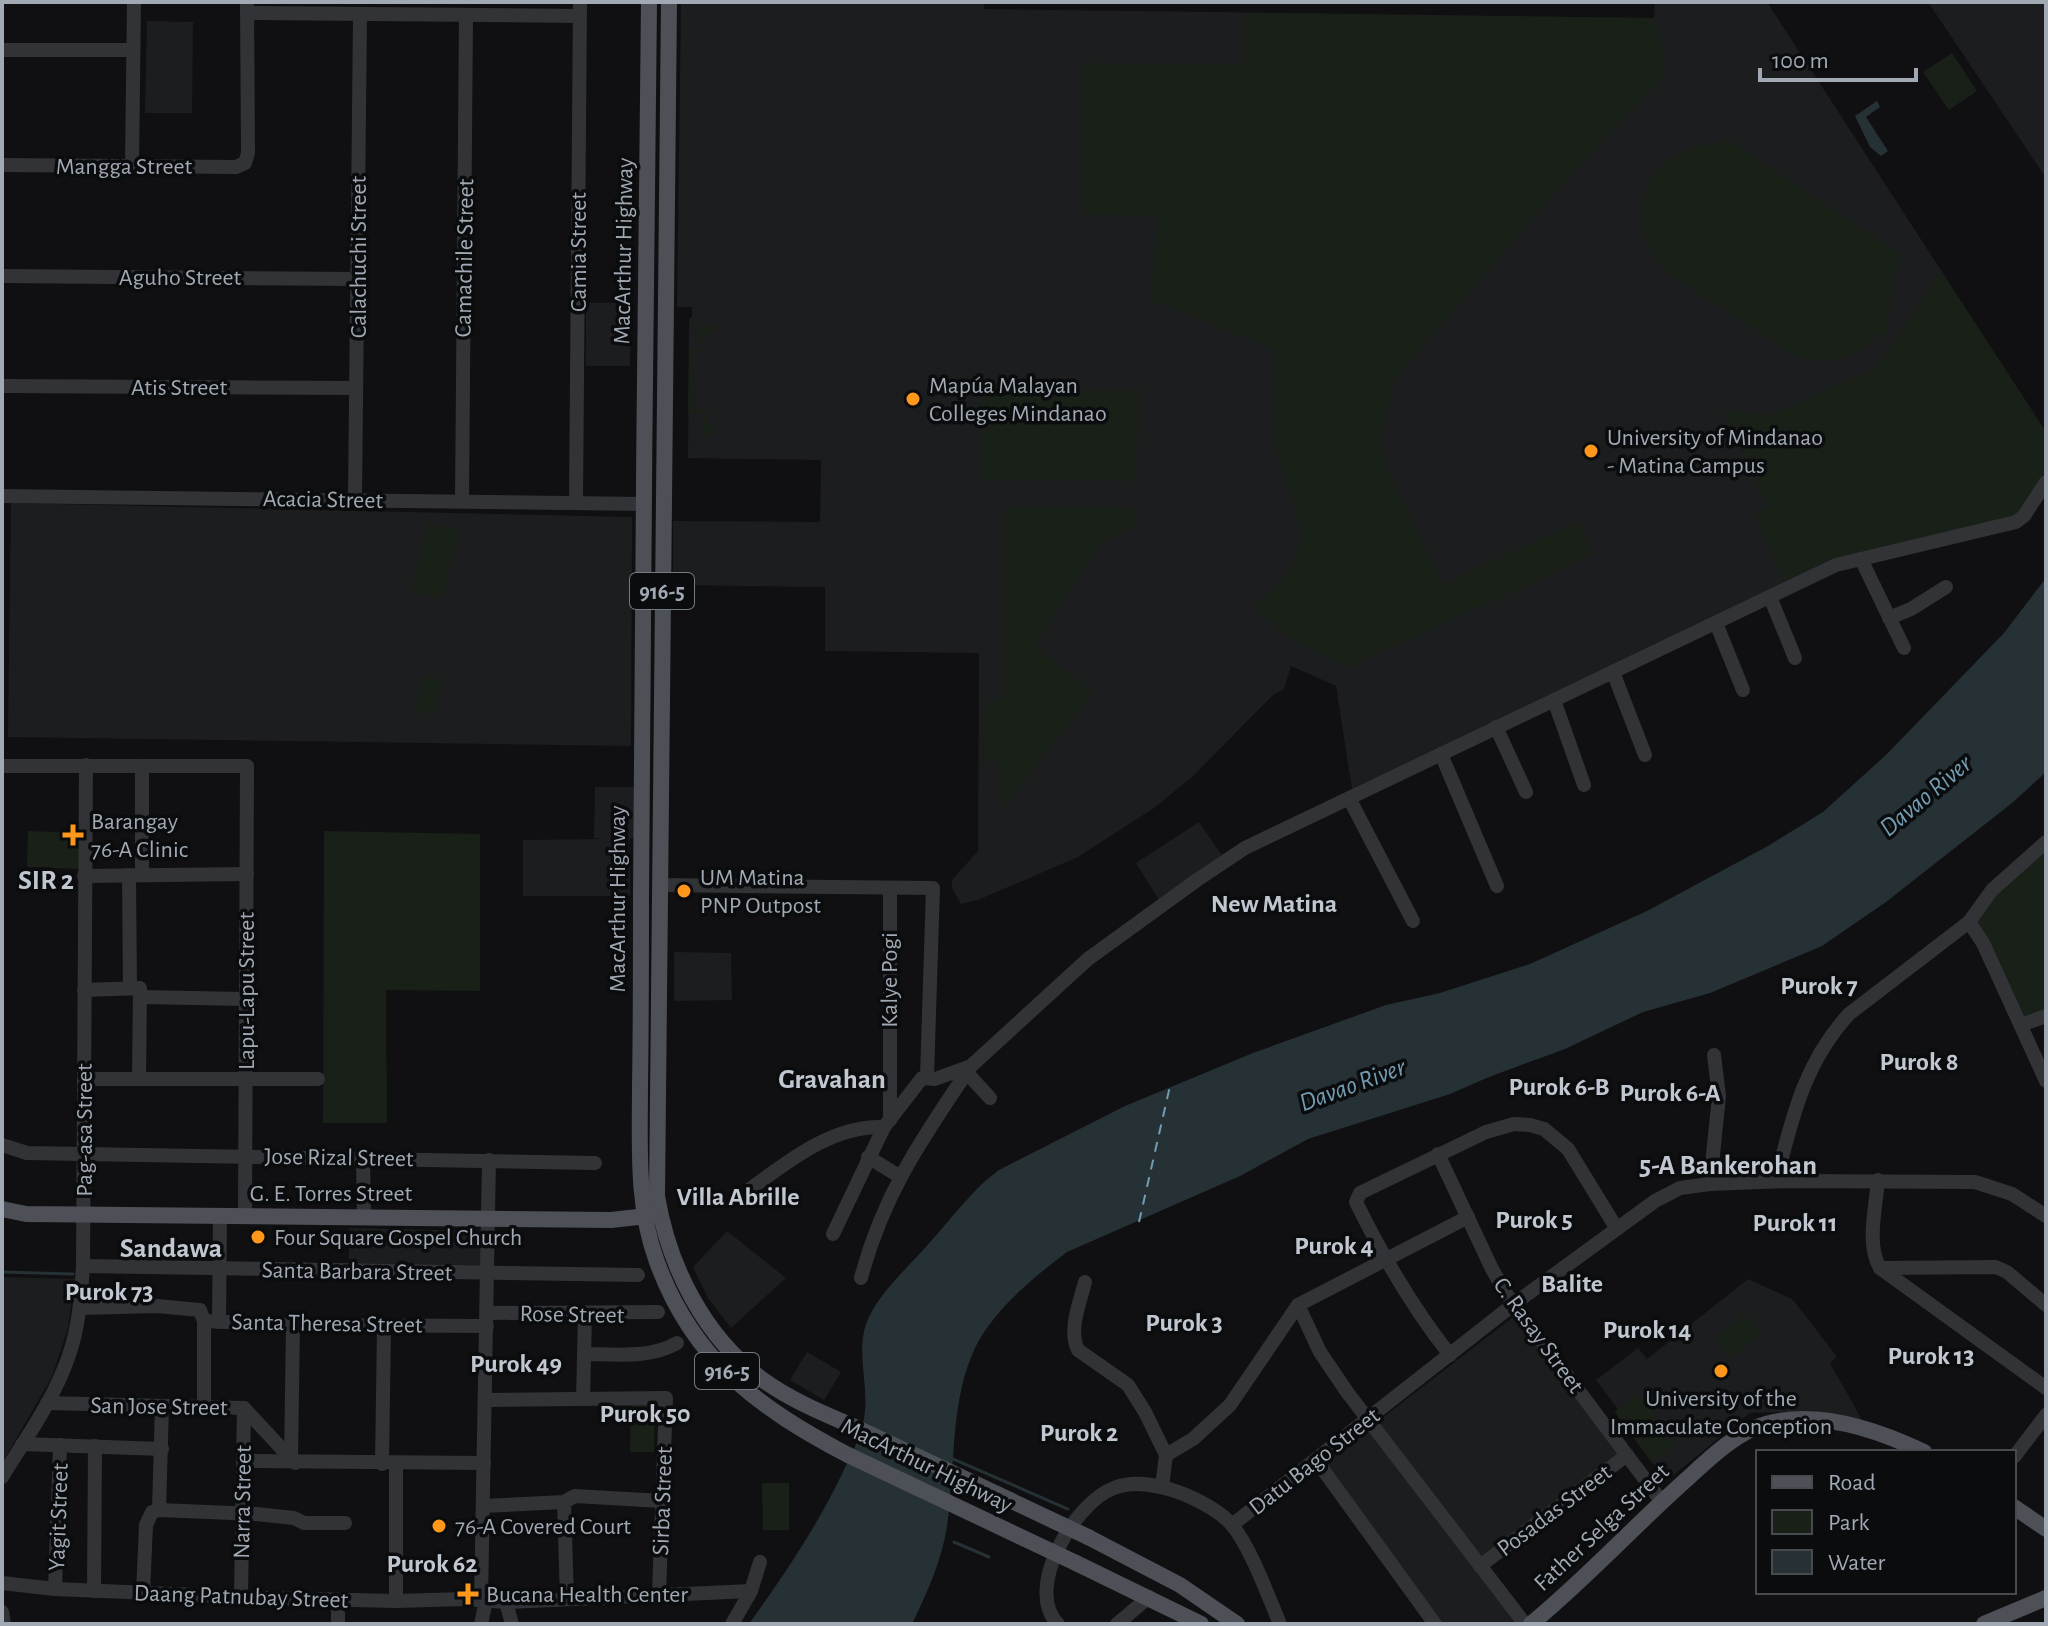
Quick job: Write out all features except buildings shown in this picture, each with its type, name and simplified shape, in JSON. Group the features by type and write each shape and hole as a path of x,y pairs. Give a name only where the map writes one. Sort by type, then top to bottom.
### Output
{"main road":[{"name":"MacArthur Highway","path":"649,2 640,1158 652,1216 656,1260 692,1330 713,1358 767,1409 848,1455 1122,1584"},
{"name":"MacArthur Highway","path":"669,2 656,1186 652,1216 667,1241 693,1300 726,1345 745,1365 778,1390 1088,1537 1180,1585 1237,1624"},
{"path":"647,215 667,215"},
{"path":"646,296 666,297"},
{"name":"G. E. Torres Street","path":"2,1209 26,1214 245,1217 626,1220 652,1216"},
{"name":"Father Selga Street","path":"1528,1624 1662,1502 1756,1427 1778,1421 1807,1419 1857,1426 1919,1450"},
{"path":"2016,1508 2046,1529"},
{"name":"916-5","path":"1122,1584 1201,1624"},
{"path":"1984,1624 2046,1598"}],"street":[{"path":"132,166 134,2"},
{"path":"247,7 466,16 580,9"},
{"name":"Mangga Street","path":"2,165 236,167 245,163 248,153 247,7"},
{"name":"Camia Street","path":"576,503 580,9"},
{"name":"Calachuchi Street","path":"355,499 360,14"},
{"name":"Camachile Street","path":"462,501 466,16"},
{"path":"2,50 133,50"},
{"name":"Aguho Street","path":"2,276 357,279"},
{"name":"Atis Street","path":"2,386 356,388"},
{"path":"861,1278 874,1230 899,1176 969,1069 1088,959 1197,880 1272,833 1350,800 1836,565 2016,522 2024,516 2046,482"},
{"name":"Acacia Street","path":"2,496 644,504"},
{"path":"1861,559 1904,648"},
{"path":"1889,618 1911,609 1946,587"},
{"path":"1770,597 1795,658"},
{"path":"1716,623 1743,690"},
{"path":"1613,672 1645,755"},
{"path":"1554,700 1584,785"},
{"path":"1496,727 1526,792"},
{"path":"1441,754 1497,886"},
{"name":"Pag-asa Street","path":"2,1477 47,1403 69,1356 80,1308 83,1266 86,765"},
{"path":"2,766 142,766 136,875 139,1079"},
{"name":"Lapu-Lapu Street","path":"142,766 247,766 245,1217"},
{"path":"1350,800 1413,921"},
{"path":"1776,1181 1804,1082 1827,1040 1849,1014 1969,922 1992,890 2046,842"},
{"path":"84,876 247,874"},
{"path":"659,885 933,888 927,1077"},
{"name":"Kalye Pogi","path":"887,1123 890,888"},
{"path":"1969,922 1983,943 2046,1081"},
{"path":"84,990 246,999"},
{"path":"2021,1025 2046,1016"},
{"path":"1710,1184 1719,1096 1714,1055"},
{"path":"833,1234 887,1123 922,1078 935,1079 969,1069"},
{"path":"969,1069 990,1098"},
{"path":"85,1079 318,1079"},
{"path":"750,1189 821,1141 887,1123"},
{"path":"1450,1355 1417,1313 1385,1259 1356,1197 1438,1154 1514,1124 1544,1129 1558,1139 1578,1162 1617,1229"},
{"name":"Jose Rizal Street","path":"2,1145 27,1153 83,1155 595,1163"},
{"name":"C. Rasay Street","path":"1438,1154 1497,1278 1662,1502"},
{"path":"363,1157 364,1217"},
{"path":"868,1157 899,1176"},
{"path":"481,1624 484,1600 489,1160"},
{"path":"1878,1180 1874,1259 1880,1268 2046,1388"},
{"name":"Datu Bago Street","path":"1058,1624 1046,1605 1047,1582 1059,1549 1082,1510 1096,1497 1117,1487 1140,1484 1162,1487 1206,1505 1232,1525 1514,1304 1668,1193 1710,1184 1776,1181 1878,1180 1984,1184 2012,1194 2046,1216"},
{"path":"204,1406 219,1269 220,1216"},
{"path":"1166,1455 1193,1439 1230,1405 1298,1305 1468,1217"},
{"name":"Santa Barbara Street","path":"83,1266 638,1275"},
{"path":"1880,1268 1996,1267 2007,1272 2046,1305"},
{"path":"1085,1282 1077,1311 1074,1342 1078,1350 1128,1385 1145,1412 1166,1455 1162,1487"},
{"path":"1298,1305 1326,1362 1480,1566 1528,1624"},
{"name":"Santa Theresa Street","path":"80,1308 191,1308 200,1310 211,1321 293,1325 384,1326 487,1320"},
{"name":"Rose Street","path":"487,1320 658,1312"},
{"path":"583,1399 585,1314"},
{"path":"293,1325 293,1461"},
{"path":"384,1326 396,1601"},
{"path":"584,1354 652,1353 677,1343"},
{"name":"Sirba Street","path":"485,1400 666,1398 659,1594"},
{"name":"San Jose Street","path":"47,1403 244,1408 293,1461"},
{"path":"143,1593 162,1449 162,1406"},
{"name":"Narra Street","path":"241,1597 244,1408"},
{"path":"2016,1454 2046,1415"},
{"path":"22,1444 162,1449"},
{"name":"Yagit Street","path":"55,1589 60,1445"},
{"path":"94,1591 95,1446"},
{"name":"Posadas Street","path":"1480,1566 1627,1455"},
{"path":"1316,1460 1435,1624"},
{"path":"244,1461 484,1463"},
{"path":"483,1506 564,1502 575,1496 662,1501"},
{"path":"564,1502 567,1599"},
{"path":"153,1514 243,1513 294,1518 304,1523 345,1523"},
{"path":"1232,1525 1243,1542 1280,1624"},
{"path":"732,1624 751,1591 760,1562"},
{"name":"Daang Patnubay Street","path":"2,1583 94,1591 396,1601 506,1602 751,1591"},
{"path":"1119,1623 1124,1607 1122,1584"},
{"path":"1119,1623 1149,1597"},
{"path":"338,1600 338,1624"},
{"path":"506,1602 512,1624"},
{"path":"2,1612 4,1624"}],"shaded area":[{"name":"University of Mindanao - Matina Campus","path":"681,2 984,2 984,9 1654,18 1655,2 1767,2 2046,432 2046,470 1833,561 1352,789 1336,686 1291,666 1284,689 1273,695 1192,777 1154,808 1078,857 978,900 961,904 952,888 952,880 978,851 979,653 825,651 825,587 673,585 673,521 820,522 821,460 688,458 689,318 692,318 692,307 677,307"},
{"path":"1928,2 2046,2 2046,178"},
{"path":"147,21 193,22 192,113 145,113"},
{"path":"586,303 631,303 630,366 586,366"},
{"path":"11,503 632,517 631,746 8,737"},
{"path":"595,787 634,787 634,838 629,839 630,896 523,896 523,840 601,839 594,838"},
{"path":"1199,822 1223,857 1159,900 1136,863"},
{"path":"674,952 731,953 732,1000 674,1001"},
{"path":"349,1228 483,1231 482,1272 349,1269"},
{"path":"727,1231 786,1278 731,1328 708,1298 693,1267"},
{"path":"2,1277 75,1279 68,1328 52,1377 2,1463"},
{"name":"University of the Immaculate Conception","path":"1748,1279 1792,1299 1837,1357 1830,1363 1861,1418 1858,1420 1813,1411 1750,1413 1666,1481 1615,1412 1618,1409 1596,1380 1638,1348 1647,1359"},
{"path":"1517,1314 1621,1456 1482,1559 1377,1422"},
{"path":"807,1352 841,1372 824,1400 790,1380"},
{"path":"1368,1427 1518,1624 1443,1624 1324,1462"}],"green space":[{"path":"1246,13 1654,18 1663,50 1664,66 1660,81 1570,175 1393,381 1381,438 1386,467 1443,584 1579,521 1593,555 1349,667 1297,642 1252,607 1284,577 1295,559 1302,531 1274,443 1273,349 1151,300 1157,216 1081,214 1081,63 1245,65"},
{"path":"1952,53 1977,91 1949,110 1923,72"},
{"path":"1722,136 1902,255 1895,271 1891,306 1885,325 1890,329 1886,335 1881,332 1862,349 1842,358 1819,361 1795,356 1675,278 1656,260 1645,238 1641,216 1645,194 1654,174 1670,158 1692,147 1718,144"},
{"path":"1941,271 2046,432 2046,470 2018,517 1786,586 1754,513 1767,506 1724,409 1770,415 1877,367"},
{"path":"698,326 714,326 714,334 701,335 700,349 692,361 695,384 692,400 695,409 707,413 707,425 714,425 713,437 703,436 703,413 688,413 689,348 697,348"},
{"path":"980,384 1057,385 1058,391 1133,391 1134,385 1138,385 1136,481 982,479"},
{"path":"1006,507 1135,508 1136,524 1098,547 1035,646 1093,693 1000,812 1000,762 983,762 985,701 1004,701"},
{"path":"428,523 459,531 441,599 411,592"},
{"path":"423,675 443,680 434,715 415,711"},
{"path":"28,831 80,833 78,869 27,867"},
{"path":"324,831 480,834 480,991 386,990 387,1123 323,1123"},
{"path":"2046,849 2046,1011 2025,1019 1976,921 1993,896"},
{"path":"1744,1314 1760,1334 1730,1359 1714,1338"},
{"path":"1638,1393 1677,1443 1652,1463 1615,1412"},
{"path":"631,1403 655,1403 654,1452 630,1452"},
{"path":"762,1483 789,1483 789,1530 763,1530"}],"water":[{"path":"1877,101 1880,107 1866,117 1888,151 1881,156 1870,147 1855,116"},
{"name":"Davao River","path":"2046,578 2046,772 2012,803 1886,902 1822,946 1710,993 1643,1012 1565,1049 1450,1094 1308,1139 1240,1176 1067,1252 1005,1305 985,1331 968,1365 958,1410 945,1539 912,1624 749,1624 810,1532 857,1443 865,1409 862,1355 870,1315 895,1280 985,1181 999,1170 1125,1106 1253,1053 1386,1005 1440,993 1530,964 1647,911 1768,846 1823,812 1886,755 2004,633"}],"waterway":[{"path":"2,1272 73,1274"},
{"path":"951,1458 1068,1509"},
{"path":"954,1542 989,1557"}],"ferry route":[{"path":"1139,1222 1170,1086"}],"place":[{"name":"Mapúa Malayan Colleges Mindanao","path":"913,399"},
{"name":"University of Mindanao - Matina Campus","path":"1591,451"},
{"name":"Barangay 76-A Clinic","path":"73,835"},
{"name":"UM Matina PNP Outpost","path":"684,891"},
{"name":"Four Square Gospel Church","path":"258,1237"},
{"name":"University of the Immaculate Conception","path":"1721,1371"},
{"name":"76-A Covered Court","path":"439,1526"},
{"name":"Bucana Health Center","path":"468,1594"}],"district":[{"name":"SIR 2","path":"46,879"},
{"name":"New Matina","path":"1274,903"},
{"name":"Purok 7","path":"1819,985"},
{"name":"Purok 8","path":"1919,1061"},
{"name":"Gravahan","path":"832,1078"},
{"name":"Purok 6-B","path":"1559,1086"},
{"name":"Purok 6-A","path":"1670,1092"},
{"name":"5-A Bankerohan","path":"1728,1164"},
{"name":"Villa Abrille","path":"738,1196"},
{"name":"Purok 5","path":"1534,1219"},
{"name":"Purok 11","path":"1795,1222"},
{"name":"Purok 4","path":"1334,1245"},
{"name":"Sandawa","path":"171,1247"},
{"name":"Balite","path":"1572,1283"},
{"name":"Purok 73","path":"109,1291"},
{"name":"Purok 3","path":"1184,1322"},
{"name":"Purok 14","path":"1647,1329"},
{"name":"Purok 13","path":"1931,1355"},
{"name":"Purok 49","path":"516,1363"},
{"name":"Purok 50","path":"645,1413"},
{"name":"Purok 2","path":"1079,1432"},
{"name":"Purok 62","path":"432,1563"}]}
